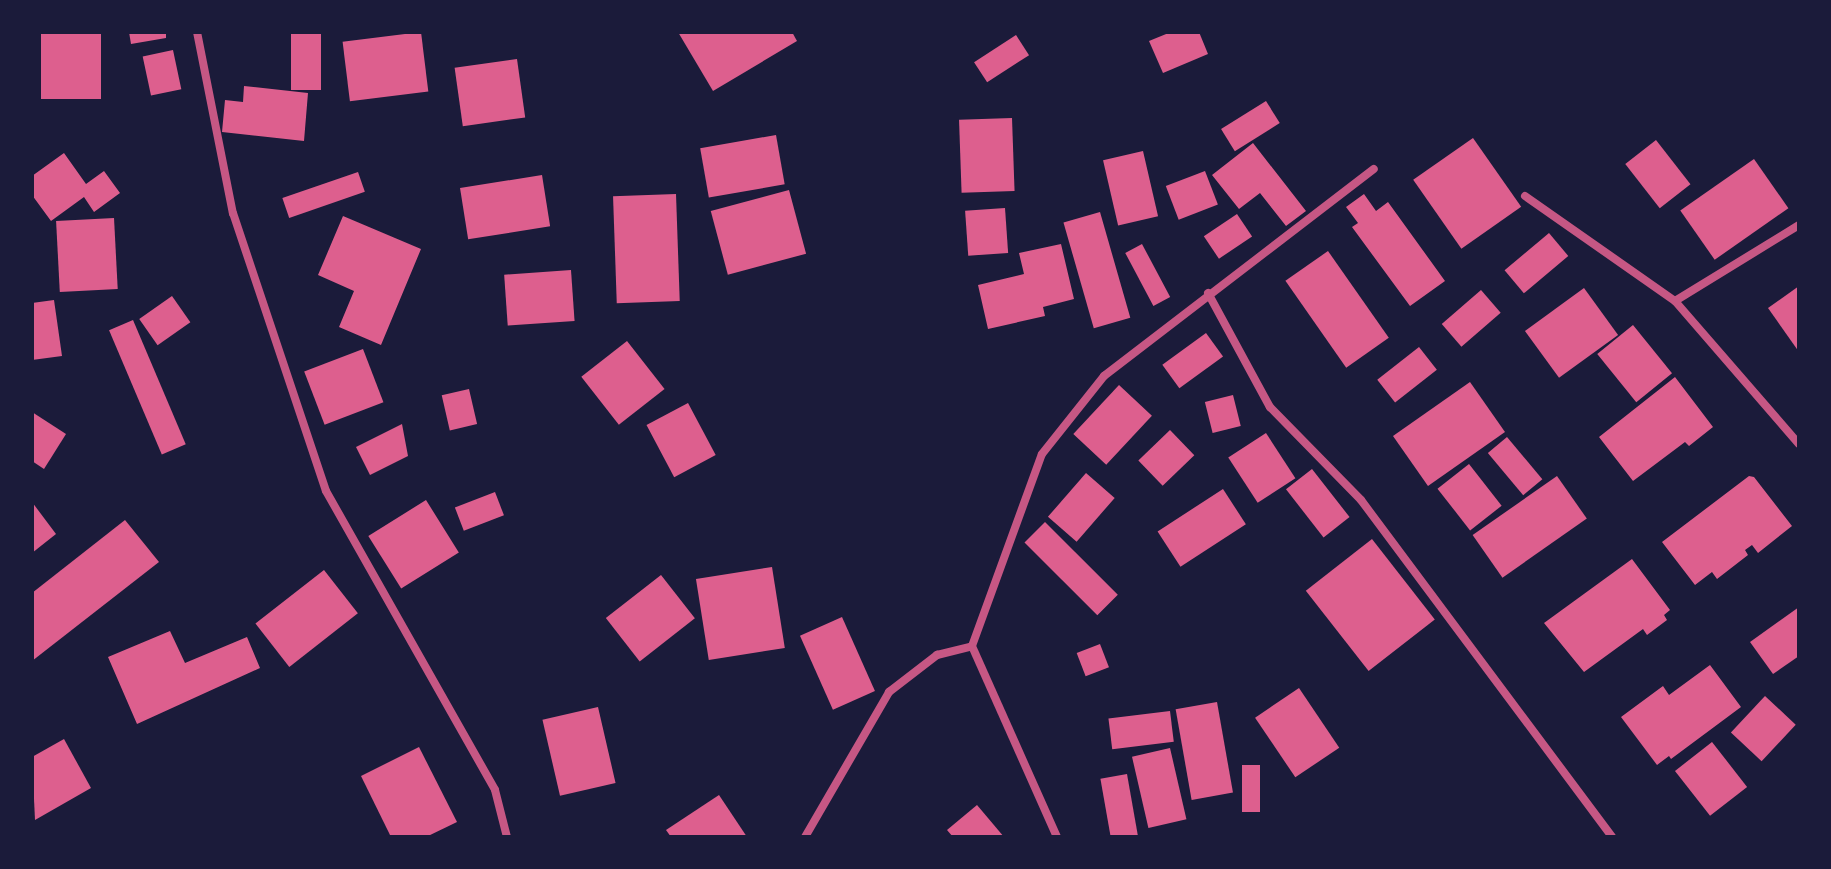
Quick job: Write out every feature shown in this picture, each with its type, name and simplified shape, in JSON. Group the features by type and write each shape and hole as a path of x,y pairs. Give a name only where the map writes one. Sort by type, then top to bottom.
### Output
{"street":[{"path":"197,32 233,213 326,491 495,790 507,837"},
{"path":"1057,837 972,646 1042,454 1104,376 1208,293 1374,169"},
{"path":"1525,196 1675,301 1799,444"},
{"path":"1675,301 1799,225"},
{"path":"1208,293 1270,407 1361,500 1612,837"},
{"path":"805,837 889,692 937,655 972,646"}],"building":[{"path":"41,32 101,32 101,99 41,99"},
{"path":"129,32 166,32 166,38 131,44"},
{"path":"291,32 321,32 321,90 291,90"},
{"path":"421,32 428,92 350,101 343,42"},
{"path":"678,32 792,32 797,41 713,91"},
{"path":"1171,32 1199,32 1208,54 1163,73 1149,41"},
{"path":"1016,35 1029,55 987,82 974,62"},
{"path":"173,50 181,89 151,96 143,56"},
{"path":"517,59 525,117 463,126 455,68"},
{"path":"244,86 308,93 304,141 222,132 225,100 243,102"},
{"path":"1266,101 1280,123 1235,151 1221,129"},
{"path":"1012,118 1015,191 962,193 959,120"},
{"path":"776,135 785,184 709,198 700,148"},
{"path":"1473,138 1521,207 1461,249 1413,180"},
{"path":"1656,140 1690,184 1660,208 1625,164"},
{"path":"1253,143 1306,211 1286,226 1260,193 1239,209 1212,175"},
{"path":"1143,151 1158,216 1118,226 1103,160"},
{"path":"64,153 86,184 104,171 120,193 94,212 84,197 51,221 32,195 32,176"},
{"path":"1754,159 1788,208 1715,260 1680,211"},
{"path":"1205,171 1218,205 1179,220 1166,186"},
{"path":"358,172 365,192 289,218 282,198"},
{"path":"542,175 550,226 468,239 460,188"},
{"path":"789,190 806,254 728,275 711,211"},
{"path":"676,194 680,301 617,303 613,196"},
{"path":"1364,194 1376,211 1388,202 1445,281 1410,306 1352,227 1358,223 1346,207"},
{"path":"1005,208 1008,253 968,256 965,211"},
{"path":"1100,212 1130,318 1094,328 1063,222"},
{"path":"1237,214 1252,236 1219,259 1204,236"},
{"path":"343,216 421,249 381,345 339,327 354,291 318,275"},
{"path":"114,218 118,289 60,292 56,221"},
{"path":"1549,233 1568,256 1524,293 1505,270"},
{"path":"1061,244 1074,299 1043,307 1045,316 988,329 978,285 1024,274 1019,253"},
{"path":"1142,244 1170,297 1153,306 1125,253"},
{"path":"1328,251 1389,338 1346,368 1285,281"},
{"path":"571,270 575,321 508,326 504,275"},
{"path":"1799,286 1799,352 1768,308"},
{"path":"1584,288 1618,335 1559,378 1525,331"},
{"path":"1481,290 1501,313 1461,347 1442,324"},
{"path":"172,296 190,322 158,345 139,319"},
{"path":"54,300 62,356 32,360 32,303"},
{"path":"133,320 186,444 162,454 109,330"},
{"path":"1633,325 1672,373 1636,402 1597,354"},
{"path":"1206,333 1223,356 1179,388 1162,365"},
{"path":"627,341 665,389 619,425 581,377"},
{"path":"1419,347 1437,370 1395,402 1377,380"},
{"path":"363,349 383,402 325,425 304,372"},
{"path":"1675,377 1713,427 1689,446 1685,442 1633,481 1599,437"},
{"path":"1470,382 1505,432 1428,486 1393,436"},
{"path":"1119,385 1152,416 1106,465 1073,434"},
{"path":"469,389 477,424 450,430 442,395"},
{"path":"1233,395 1241,426 1213,433 1205,402"},
{"path":"688,403 716,455 674,477 647,425"},
{"path":"32,412 66,434 44,469 32,461"},
{"path":"402,424 408,456 370,475 356,447"},
{"path":"1170,430 1194,455 1163,486 1138,461"},
{"path":"1266,433 1295,478 1258,503 1228,458"},
{"path":"1507,437 1542,479 1523,495 1488,453"},
{"path":"1469,464 1502,506 1470,530 1437,489"},
{"path":"1312,469 1350,517 1324,537 1286,489"},
{"path":"1086,473 1115,498 1077,542 1048,517"},
{"path":"1557,476 1587,519 1502,578 1473,535"},
{"path":"1749,476 1754,477 1792,526 1758,553 1752,545 1745,550 1748,555 1717,579 1712,572 1695,585 1662,542"},
{"path":"1223,489 1246,524 1180,567 1158,531"},
{"path":"495,492 504,515 464,531 455,507"},
{"path":"426,500 459,553 401,589 368,536"},
{"path":"32,502 56,534 32,553"},
{"path":"125,520 159,562 32,661 32,593"},
{"path":"1045,522 1118,595 1097,615 1024,543"},
{"path":"1372,539 1435,619 1369,671 1306,591"},
{"path":"1632,559 1670,610 1664,615 1667,620 1647,635 1643,629 1584,672 1544,623"},
{"path":"772,567 785,648 709,660 696,579"},
{"path":"324,570 358,613 289,667 255,624"},
{"path":"661,575 695,618 640,661 606,618"},
{"path":"1799,607 1799,656 1773,674 1750,642"},
{"path":"842,617 875,691 833,710 800,636"},
{"path":"170,631 185,663 247,637 260,668 137,724 108,657"},
{"path":"1100,644 1109,667 1086,676 1077,653"},
{"path":"1710,665 1741,707 1671,759 1669,756 1657,765 1621,717 1663,686 1669,695"},
{"path":"1299,688 1339,748 1295,777 1255,718"},
{"path":"1765,696 1796,725 1762,761 1731,733"},
{"path":"1217,702 1233,793 1192,800 1176,709"},
{"path":"598,707 616,783 560,796 542,720"},
{"path":"1170,711 1174,742 1112,749 1108,719"},
{"path":"64,739 91,788 35,820 32,757"},
{"path":"1712,742 1747,787 1710,816 1675,771"},
{"path":"419,747 457,822 426,837 391,837 361,776"},
{"path":"1170,748 1186,819 1148,828 1132,757"},
{"path":"1242,765 1260,765 1260,812 1242,812"},
{"path":"1127,774 1138,837 1111,837 1100,779"},
{"path":"719,795 747,837 671,837 666,830"},
{"path":"977,805 1004,837 953,837 947,830"}]}
